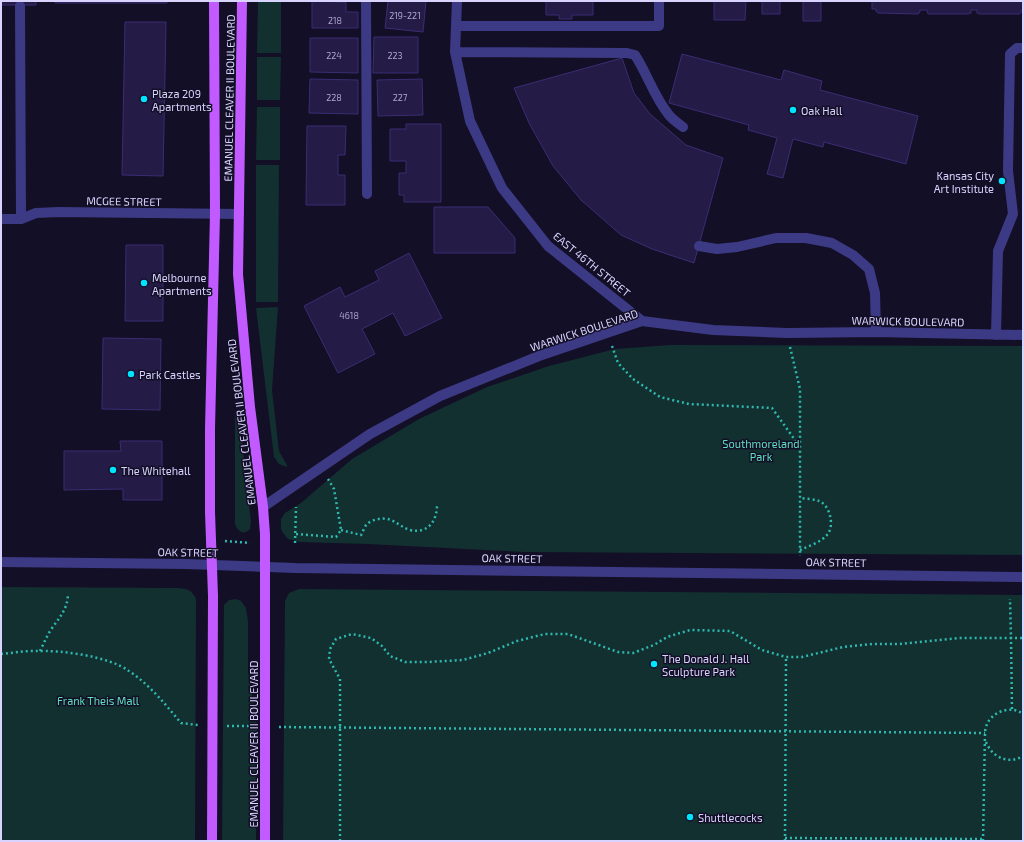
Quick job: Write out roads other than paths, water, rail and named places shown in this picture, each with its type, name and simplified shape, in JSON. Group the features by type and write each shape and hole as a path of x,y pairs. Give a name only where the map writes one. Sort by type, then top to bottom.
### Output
{"main road":[{"name":"EMANUEL CLEAVER II BOULEVARD","path":"212,841 213,596 210,429 215,214 214,1"},
{"name":"EMANUEL CLEAVER II BOULEVARD","path":"242,1 238,274 250,407 263,507 265,544 265,841"}],"street":[{"path":"366,1 367,194"},
{"name":"EAST 46TH STREET","path":"457,1 455,52 470,121 502,188 548,246 642,321"},
{"path":"456,26 659,26 659,1"},
{"path":"20,6 21,219"},
{"path":"996,334 998,251 1013,214 1008,171 1010,54 1017,48 1023,48"},
{"path":"455,52 628,53 635,55 660,103 670,117 684,127"},
{"name":"MCGEE STREET","path":"5,219 21,219 36,213 59,212 239,214"},
{"path":"699,246 717,249 737,247 776,238 806,238 832,243 853,255 869,269 875,293 876,332"},
{"name":"WARWICK BOULEVARD","path":"263,507 370,434 440,396 539,356 642,321 713,330 787,333 876,332 1023,335"},
{"name":"OAK STREET","path":"1,562 1023,577"}],"place":[{"name":"Plaza 209 Apartments","path":"144,99"},
{"name":"Oak Hall","path":"793,110"},
{"name":"Kansas City Art Institute","path":"1002,181"},
{"name":"Melbourne Apartments","path":"144,283"},
{"name":"Park Castles","path":"131,374"},
{"name":"The Whitehall","path":"113,470"},
{"name":"The Donald J. Hall Sculpture Park","path":"654,664"},
{"name":"Shuttlecocks","path":"690,817"}],"park label":[{"name":"Southmoreland Park","path":"761,449"},
{"name":"Frank Theis Mall","path":"98,700"}]}
